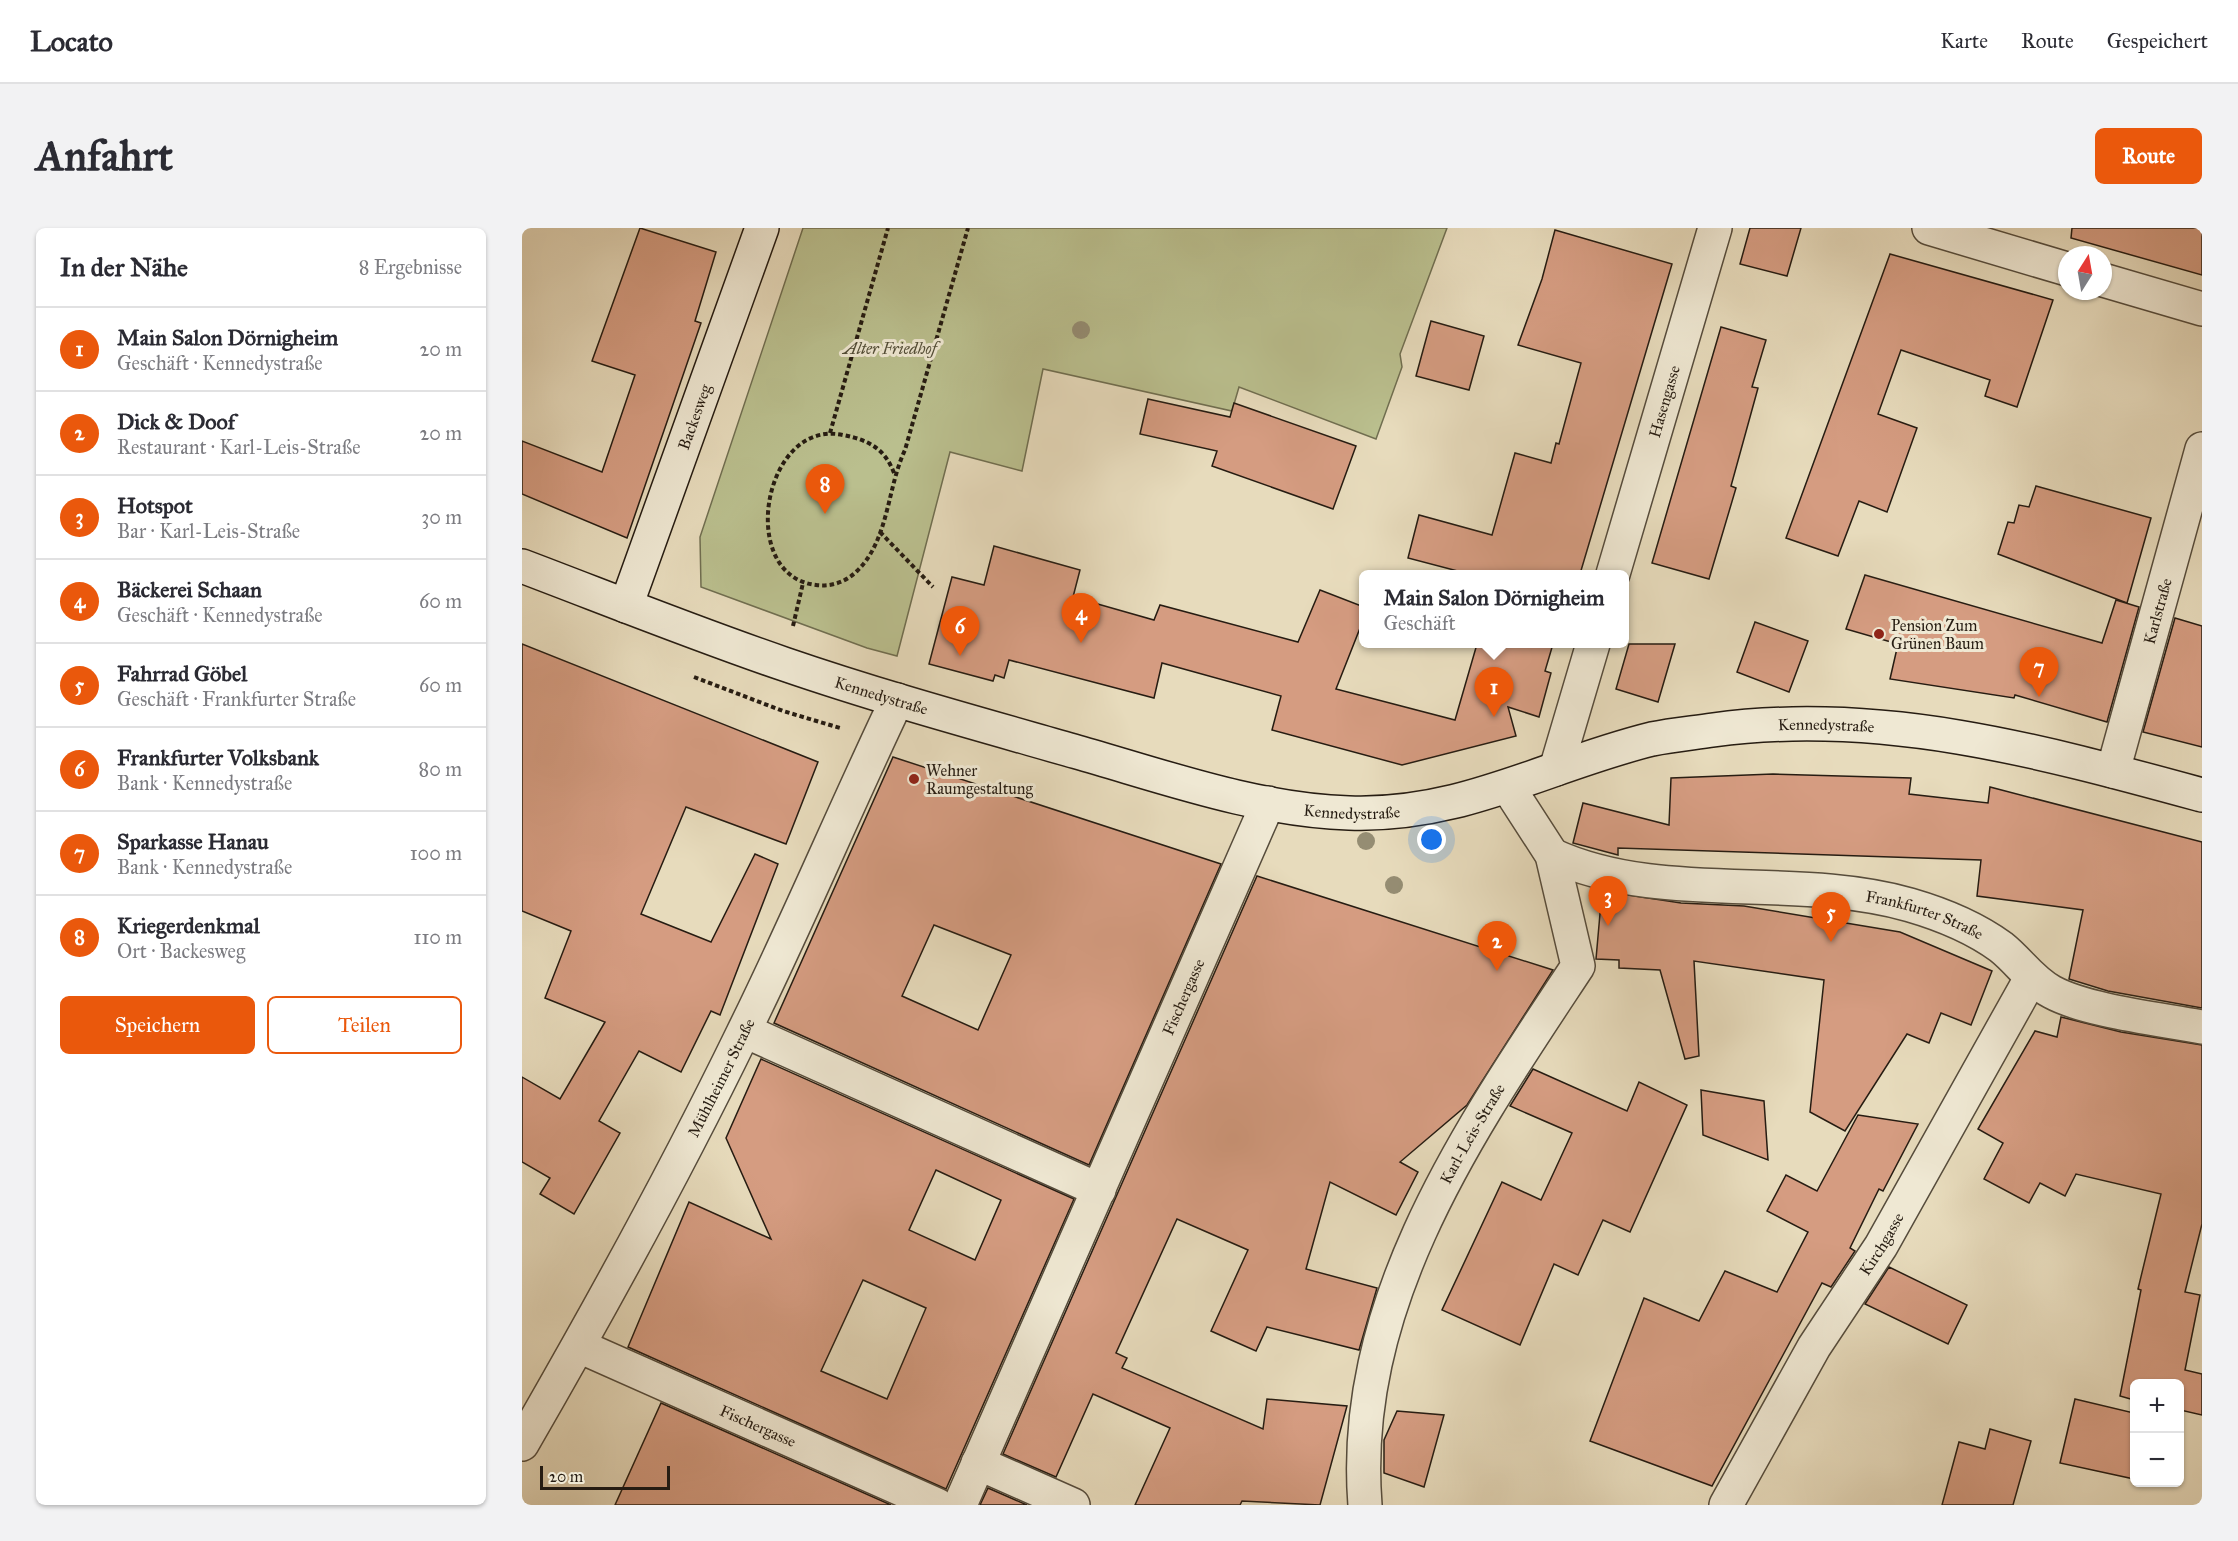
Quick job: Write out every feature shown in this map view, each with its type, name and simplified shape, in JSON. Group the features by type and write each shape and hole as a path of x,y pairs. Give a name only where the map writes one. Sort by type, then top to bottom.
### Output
{"street":[{"name":"Backesweg","path":"626,606 762,228"},
{"name":"Hasengasse","path":"1614,570 1715,228"},
{"path":"1929,228 2058,266"},
{"path":"2112,283 2202,309"},
{"name":"Karlstraße","path":"2113,771 2202,449"},
{"name":"Kennedystraße","path":"522,566 783,664 897,700 1268,803 1344,813 1387,813 1456,803 1657,738 1732,728 1820,723 1900,727 1966,737 2028,749 2202,795"},
{"path":"1556,769 1592,648"},
{"name":"Mühlheimer Straße","path":"522,1444 579,1346 682,1156 745,1031 897,700"},
{"name":"Karl-Leis-Straße","path":"1365,1505 1364,1457 1371,1390 1380,1342 1399,1278 1426,1213 1472,1132 1504,1078 1578,966 1552,855 1508,787"},
{"name":"Fischergasse","path":"960,1505 1268,803"},
{"name":"Frankfurter Straße","path":"1552,855 1591,869 1628,877 1824,890 1863,894 1911,905 1981,934 2002,947 2031,978 2052,992 2078,1002 2202,1027"},
{"name":"Kirchgasse","path":"1726,1505 1814,1347 1881,1246 2031,978"},
{"path":"745,1031 1099,1190"},
{"name":"Fischergasse","path":"579,1346 937,1505"},
{"path":"978,1463 1073,1505"}],"path":[{"path":"830,433 888,228"},
{"path":"894,473 888,457 878,447 845,435 830,433 810,436 796,445 782,464 772,497 768,521 771,551 785,572 803,583 827,586 842,582 856,572 866,560 888,510 894,473 905,450 968,228"},
{"path":"880,532 933,587"},
{"path":"794,621 803,583"}],"green space":[{"name":"Alter Friedhof","path":"803,228 1447,228 1400,354 1402,367 1376,439 1239,387 1232,411 1043,369 1022,471 950,452 897,656 867,648 701,587 700,537"}],"building":[{"path":"640,228 716,252 695,321 701,323 627,538 522,494 522,441 602,472 635,375 592,361"},
{"path":"1750,228 1801,228 1787,276 1740,264"},
{"path":"2072,228 2202,228 2202,275 2112,250 2112,246 2099,246 2071,238"},
{"path":"1555,230 1672,264 1581,570 1454,570 1408,558 1419,515 1492,535 1515,453 1551,463 1556,443 1559,444 1581,363 1518,345 1542,279"},
{"path":"1890,254 2053,300 2017,407 1985,396 1990,380 1901,350 1878,414 1917,428 1887,512 1859,501 1838,556 1786,538"},
{"path":"1431,321 1484,336 1469,390 1416,376"},
{"path":"1721,327 1766,340 1752,387 1758,388 1731,486 1736,488 1709,579 1652,563"},
{"path":"1148,399 1230,417 1234,403 1356,446 1333,509 1212,466 1217,451 1140,434"},
{"path":"2036,486 2151,518 2127,603 1998,554 2008,522 2014,523 2019,505 2029,507"},
{"path":"994,546 1080,570 1073,597 1154,620 1160,605 1298,642 1320,590 1359,605 1359,631 1336,689 1455,720 1476,648 1552,648 1545,671 1551,673 1539,717 1508,707 1516,736 1402,765 1272,730 1281,696 1162,663 1154,698 1009,660 1004,678 995,675 993,681 929,664 952,577 984,585"},
{"path":"1865,575 2102,643 2116,600 2139,607 2107,722 2015,695 2014,698 1890,679 1898,644 1846,629"},
{"path":"2175,618 2202,626 2202,747 2143,732"},
{"path":"1755,622 1808,641 1789,692 1737,672"},
{"path":"522,644 818,762 786,844 686,807 641,914 711,942 755,854 778,864 720,1015 711,1011 681,1072 639,1051 599,1121 620,1133 574,1214 540,1194 550,1178 522,1162 522,1077 560,1099 605,1022 545,998 571,931 522,911"},
{"path":"1629,644 1675,644 1658,702 1616,689"},
{"path":"893,757 1221,864 1089,1165 774,1023","holes":["934,925 1011,955 978,1030 902,996"]},
{"path":"1773,774 1911,778 1909,794 1988,803 1990,787 2202,842 2202,1008 2108,991 2069,979 2083,910 1977,896 1981,860 1618,848 1618,855 1573,843 1583,803 1669,825 1671,778"},
{"path":"1257,876 1553,970 1467,1105 1400,1162 1418,1172 1396,1215 1330,1182 1306,1269 1377,1288 1359,1350 1267,1327 1256,1351 1211,1331 1248,1250 1177,1219 1116,1353 1127,1358 1122,1368 1263,1429 1267,1399 1347,1406 1320,1505 1242,1501 1240,1505 1135,1505 1170,1428 1093,1394 1056,1477 1003,1454"},
{"path":"1602,891 1681,903 1744,906 1900,932 1992,971 1971,1025 1941,1013 1929,1043 1907,1034 1845,1131 1810,1112 1824,980 1694,961 1699,1056 1685,1059 1660,970 1619,968 1619,960 1596,959"},
{"path":"2061,1017 2121,1032 2202,1045 2202,1224 2185,1292 2200,1295 2185,1370 2202,1374 2202,1415 2184,1411 2184,1379 2130,1379 2130,1399 2120,1396 2141,1290 2138,1289 2161,1194 2076,1174 2065,1196 2040,1183 2029,1203 1984,1179 2003,1143 1978,1129 2035,1031 2057,1037"},
{"path":"761,1059 1074,1199 946,1489 628,1347 689,1202 771,1239 726,1138","holes":["936,1170 1001,1200 975,1260 909,1230","863,1280 926,1308 887,1399 821,1371"]},
{"path":"1533,1069 1627,1111 1639,1082 1687,1105 1630,1232 1603,1220 1578,1275 1554,1264 1520,1345 1442,1310 1502,1182 1541,1200 1572,1133 1510,1106"},
{"path":"1701,1090 1764,1101 1768,1160 1703,1135"},
{"path":"1858,1115 1918,1124 1883,1191 1879,1189 1850,1248 1855,1251 1831,1287 1822,1283 1712,1486 1590,1441 1644,1298 1699,1321 1725,1271 1777,1292 1808,1232 1767,1211 1786,1175 1817,1191"},
{"path":"1889,1267 1967,1305 1948,1344 1865,1304"},
{"path":"2075,1399 2130,1412 2130,1478 2060,1463"},
{"path":"661,1403 891,1505 615,1505"},
{"path":"1397,1411 1444,1415 1424,1487 1384,1473 1384,1440"},
{"path":"1990,1429 2031,1441 2013,1505 1942,1505 1959,1442 1985,1449"},
{"path":"988,1488 1027,1505 980,1505"}],"place":[{"name":"Kriegerdenkmal","path":"825,514"},
{"name":"Pension Zum Grünen Baum","path":"1879,634"},
{"name":"Bäckerei Schaan","path":"1081,643"},
{"name":"Frankfurter Volksbank","path":"960,656"},
{"name":"Sparkasse Hanau","path":"2039,697"},
{"name":"Main Salon Dörnigheim","path":"1494,717"},
{"name":"Wehner Raumgestaltung","path":"914,779"},
{"name":"Hotspot","path":"1608,926"},
{"name":"Fahrrad Göbel","path":"1831,942"},
{"name":"Dick & Doof","path":"1497,971"}]}
